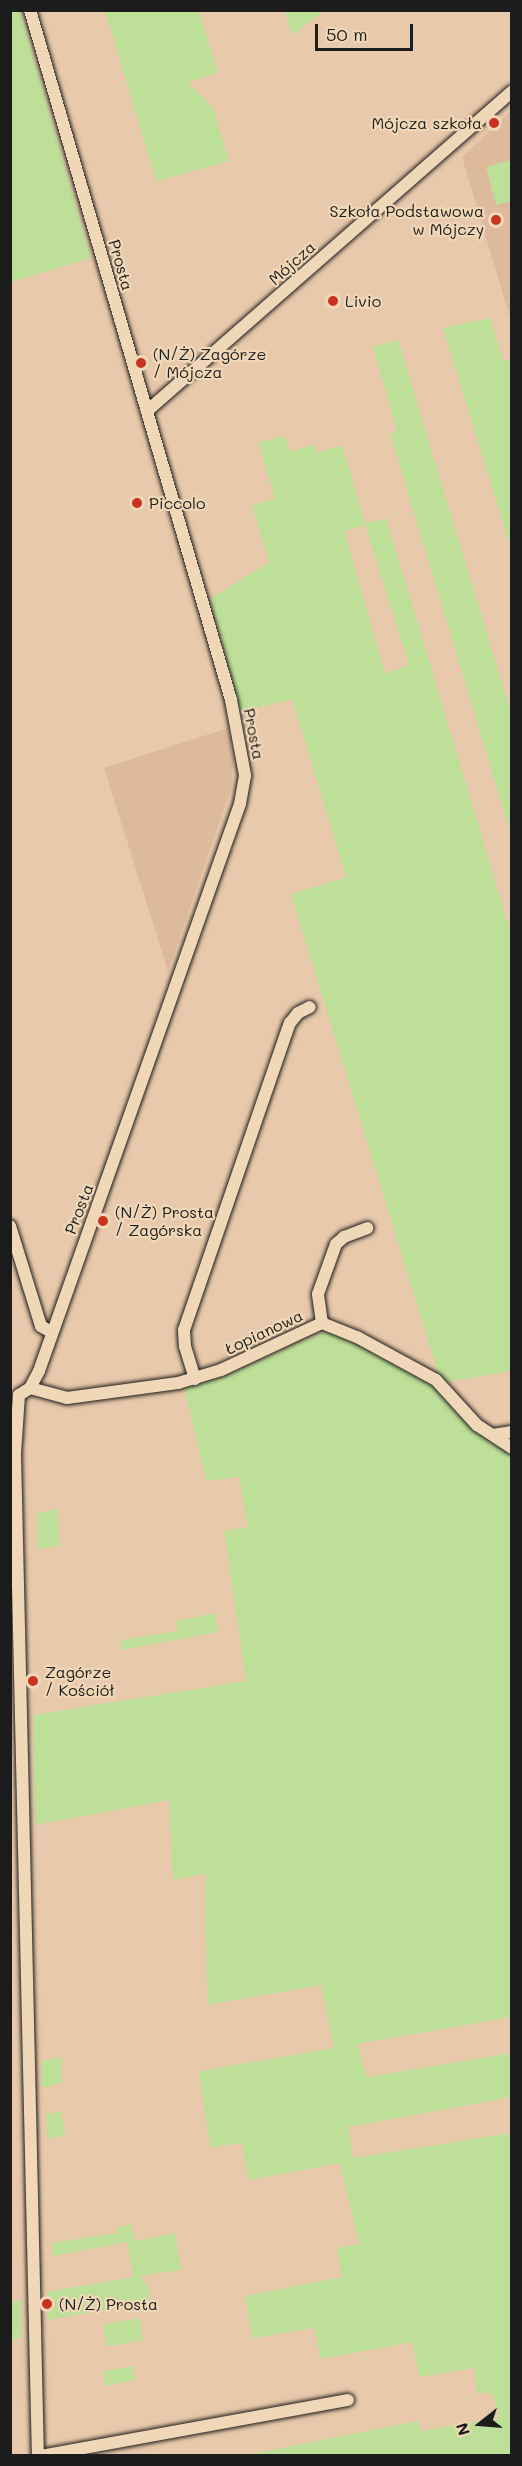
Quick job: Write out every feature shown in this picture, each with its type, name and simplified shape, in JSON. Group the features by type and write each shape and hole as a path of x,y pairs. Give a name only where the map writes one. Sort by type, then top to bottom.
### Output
{"street":[{"name":"Prosta","path":"30,10 231,699 245,775 240,804 51,1332 20,1392 15,1454 39,2456"},
{"name":"Mójcza","path":"147,411 512,91"},
{"path":"195,1379 185,1346 187,1323 290,1023 298,1013 310,1007"},
{"path":"10,1226 41,1326 51,1332"},
{"path":"322,1323 318,1294 336,1244 367,1228"},
{"name":"Łopianowa","path":"20,1392 67,1398 195,1379 322,1323 357,1337 436,1380 461,1410 512,1448"},
{"path":"493,1436 512,1432"},
{"path":"39,2456 348,2400"}],"shaded area":[{"name":"Szkoła Podstawowa w Mójczy","path":"511,111 511,321 462,157"},
{"path":"228,728 233,761 231,789 168,971 104,768"}],"green space":[{"path":"20,10 91,258 11,282 10,11"},
{"path":"285,10 324,11 292,35"},
{"path":"105,11 199,11 218,73 188,82 213,108 229,161 156,181"},
{"path":"511,160 511,201 496,205 486,167"},
{"path":"490,318 503,361 511,359 511,549 443,328"},
{"path":"398,340 511,713 511,835 390,434 397,432 373,347"},
{"path":"285,436 290,452 314,444 317,453 342,445 365,524 386,518 511,934 511,1371 441,1383 291,894 346,877 292,699 241,712 210,599 269,562 252,506 275,498 258,442","holes":["365,525 409,665 385,674 344,531"]},
{"path":"321,1333 331,1333 358,1345 436,1388 469,1426 511,1454 511,2017 357,2044 367,2077 511,2053 511,2097 348,2127 353,2158 511,2133 511,2455 246,2455 418,2421 421,2431 499,2418 492,2393 477,2394 474,2368 419,2377 412,2342 321,2359 314,2328 252,2338 245,2296 342,2277 337,2248 359,2244 340,2163 248,2180 242,2143 210,2147 199,2071 334,2048 321,1985 207,2005 205,1874 173,1880 169,1800 35,1825 33,1715 246,1681 224,1531 248,1527 239,1477 206,1481 184,1387 223,1377"},
{"path":"58,1509 59,1546 38,1549 37,1513"},
{"path":"215,1613 218,1632 122,1650 120,1640 177,1631 176,1621"},
{"path":"62,2057 62,2083 42,2087 41,2061"},
{"path":"61,2111 65,2136 47,2139 46,2114"},
{"path":"131,2224 135,2241 175,2233 181,2270 140,2276 150,2290 149,2302 48,2320 47,2292 133,2277 127,2242 53,2256 52,2243 117,2233 116,2228"},
{"path":"22,2300 22,2338 11,2340 11,2302"},
{"path":"140,2318 143,2340 106,2347 103,2324"},
{"path":"133,2366 135,2380 105,2386 103,2371"}],"place":[{"name":"Mójcza szkoła","path":"494,123"},
{"name":"Szkoła Podstawowa w Mójczy","path":"496,220"},
{"name":"Livio","path":"333,301"},
{"name":"(N/Ż) Zagórze / Mójcza","path":"141,363"},
{"name":"Piccolo","path":"137,503"},
{"name":"(N/Ż) Prosta / Zagórska","path":"103,1221"},
{"name":"Zagórze / Kościół","path":"33,1681"},
{"name":"(N/Ż) Prosta","path":"47,2304"}]}
